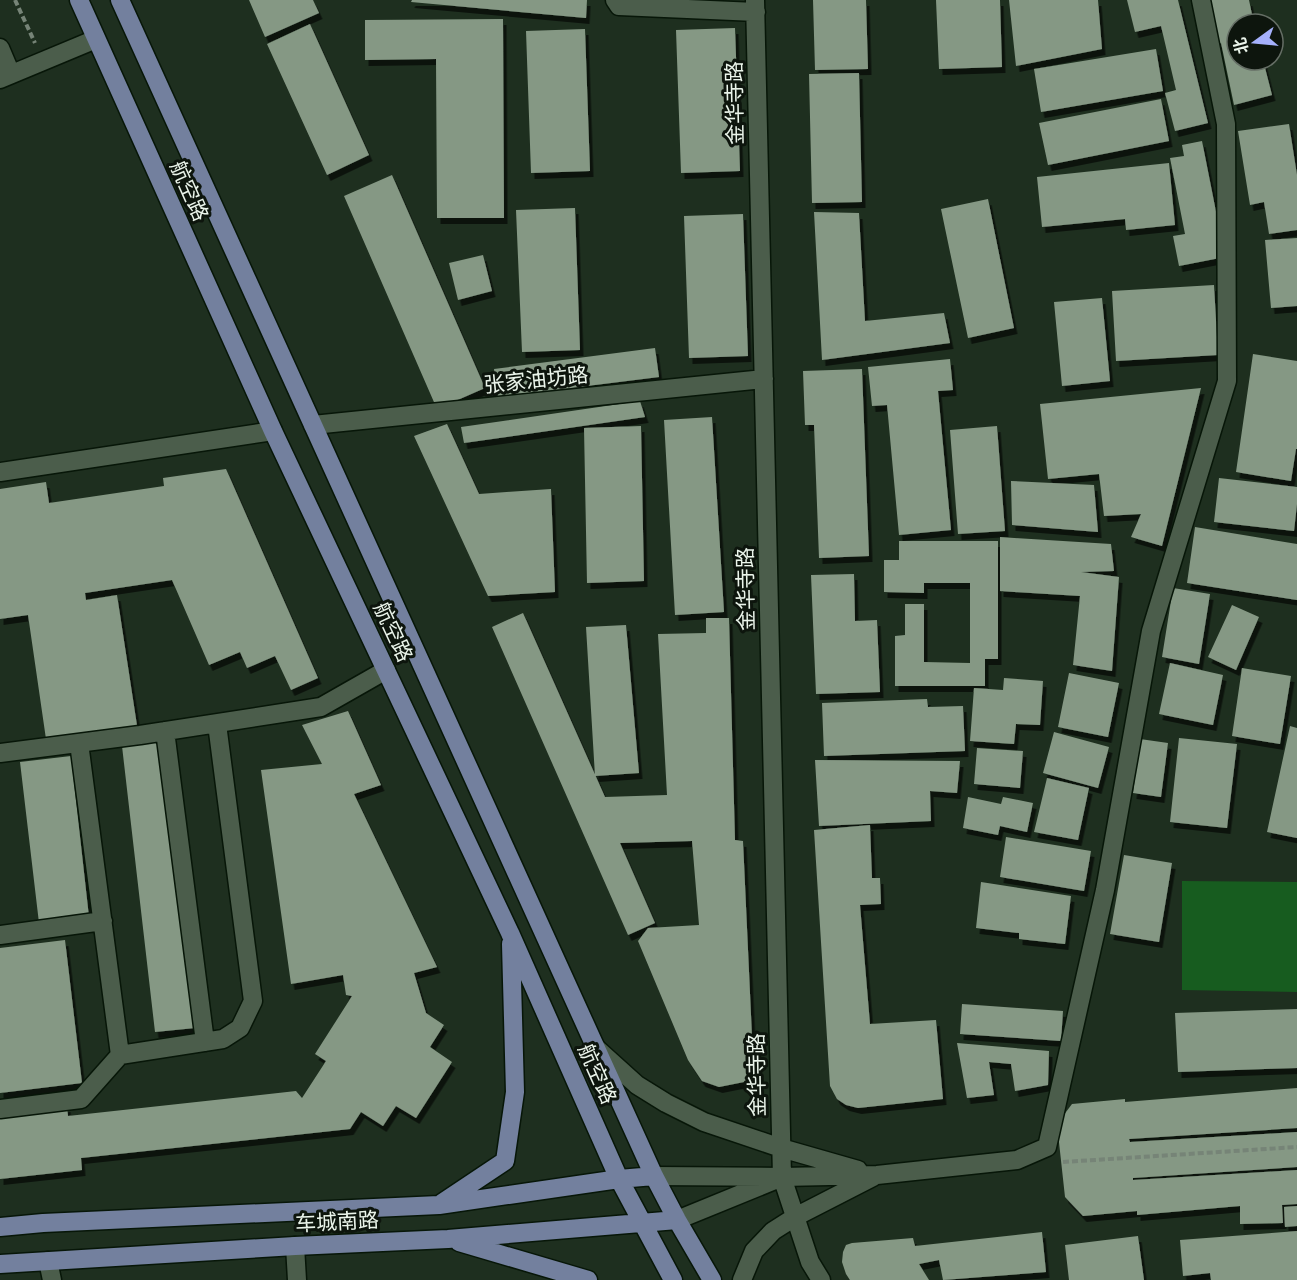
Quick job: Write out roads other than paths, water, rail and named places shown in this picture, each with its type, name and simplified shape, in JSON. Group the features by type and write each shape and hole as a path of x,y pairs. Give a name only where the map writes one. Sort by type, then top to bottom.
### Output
{"main road":[{"name":"航空路","path":"79,0 273,431 510,933 619,1179 673,1280"},
{"name":"航空路","path":"120,0 654,1176 676,1220 712,1280"},
{"path":"439,1205 505,1161 515,1092 510,933"},
{"name":"车城南路","path":"0,1227 439,1205 654,1176"},
{"name":"车城南路","path":"0,1264 448,1239 676,1220"},
{"path":"448,1239 588,1280"}],"street":[{"path":"615,0 619,6 755,6"},
{"path":"654,1176 877,1175 1017,1160 1047,1147 1105,890 1151,631 1227,381 1226,124 1201,0"},
{"name":"金华寺路","path":"755,6 782,1177 810,1262 821,1280"},
{"path":"0,48 6,77 96,39"},
{"name":"张家油坊路","path":"313,425 764,380"},
{"path":"0,472 273,431"},
{"path":"0,753 217,724 321,707 386,670"},
{"path":"0,1109 81,1099 120,1054 223,1039 240,1028 253,1001 217,724"},
{"path":"165,731 205,1042"},
{"path":"80,743 120,1054"},
{"path":"0,935 103,921"},
{"path":"596,1048 637,1085 704,1122 781,1148 877,1175"},
{"path":"742,1280 754,1251 773,1231 795,1217 877,1175"},
{"path":"676,1220 782,1177"},
{"path":"295,1246 297,1280"},
{"path":"48,1261 52,1280"}]}
